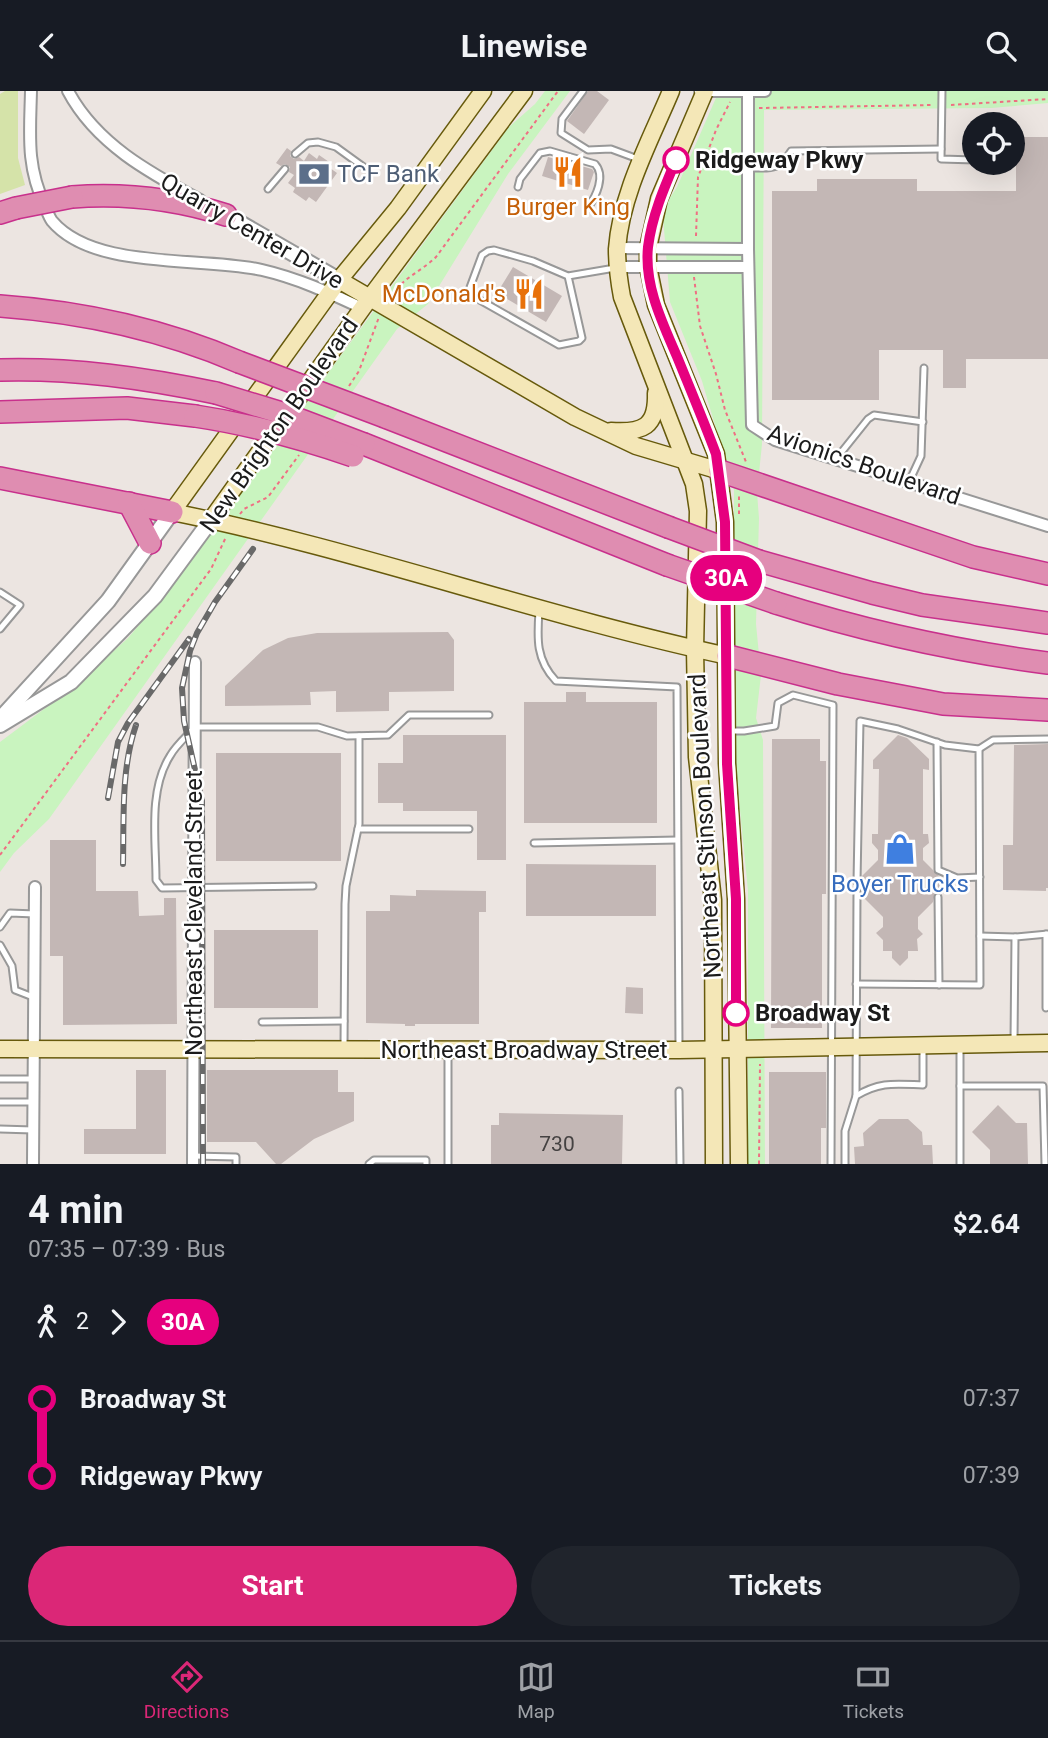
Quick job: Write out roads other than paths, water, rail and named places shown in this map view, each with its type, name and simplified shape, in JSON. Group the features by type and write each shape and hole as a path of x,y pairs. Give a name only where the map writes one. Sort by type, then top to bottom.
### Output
{"highway":[{"path":"8,211 72,197 149,197 181,202 226,215"},
{"path":"0,306 56,311 115,322 184,340 759,561 922,605 1048,623"},
{"path":"0,370 70,370 118,375 216,393 274,410 359,450 776,603 909,639 1048,663"},
{"path":"0,412 127,408 229,421 359,450"},
{"path":"720,471 973,557 1048,574"},
{"path":"0,478 172,512"},
{"path":"129,503 150,543"},
{"path":"728,656 838,684 943,704 1048,710"}],"main road":[{"name":"New Brighton Boulevard","path":"172,512 335,287 398,208 483,91"},
{"name":"New Brighton Boulevard","path":"211,520 365,303 524,91"},
{"name":"Northeast Stinson Boulevard","path":"670,91 626,201 617,248 617,267 622,297 686,460 694,485 698,512 695,649 698,779 713,900 714,1164"},
{"name":"Northeast Stinson Boulevard","path":"703,91 659,199 648,247 648,265 656,305 716,454 720,471 725,522 727,764 736,899 738,1164"},
{"name":"Quarry Center Drive","path":"335,287 602,430 636,446 720,471"},
{"path":"602,430 629,432 643,428 653,419 657,410 656,387"},
{"path":"172,512 728,656"},
{"name":"Northeast Broadway Street","path":"0,1049 679,1050 1048,1043"}],"street":[{"name":"Quarry Center Drive","path":"31,91 30,155 34,184 52,220 77,241 107,253 259,269 335,287"},
{"name":"Quarry Center Drive","path":"68,91 89,121 113,146 161,179 226,215 335,287"},
{"path":"703,91 765,91"},
{"name":"Avionics Boulevard","path":"748,92 748,267 752,425 775,440 1048,526"},
{"path":"617,248 748,249"},
{"path":"617,267 748,267"},
{"name":"New Brighton Boulevard","path":"0,720 108,601 172,512"},
{"name":"New Brighton Boulevard","path":"0,725 71,681 155,596 211,520"},
{"name":"Northeast Cleveland Street","path":"193,1160 195,662"},
{"path":"33,1164 35,887"}],"lane":[{"path":"583,91 562,118 561,133 588,150 611,149 642,161"},
{"path":"942,91 941,159 962,160"},
{"path":"295,154 308,143 328,144 365,168"},
{"path":"748,168 773,168 784,163 791,151 941,149"},
{"path":"518,187 520,179 540,153 550,151 595,164 600,176 588,208"},
{"path":"268,189 285,169"},
{"path":"568,276 582,338 559,345 471,295 469,290 482,255 494,250 533,261 568,276 617,267"},
{"path":"909,482 921,456 924,368"},
{"path":"836,459 874,415 923,422"},
{"path":"0,592 20,605 0,629"},
{"path":"539,608 538,653 547,672 556,681 677,687 679,1050"},
{"path":"728,731 775,726 778,703 793,695 833,705 831,1164"},
{"path":"313,886 194,886 171,889 162,888 156,880 159,783 170,756 195,727 318,727 347,736 388,735 409,715 489,715"},
{"path":"857,881 860,721 898,729 937,742 979,749 993,740 1048,739"},
{"path":"344,1050 346,886 358,829 359,736"},
{"path":"937,742 938,873 957,878 980,877"},
{"path":"856,985 980,985 979,749"},
{"path":"358,829 469,829"},
{"path":"534,843 677,841"},
{"path":"845,1164 845,1131 856,1096 857,891"},
{"path":"938,897 939,985"},
{"path":"0,927 10,913 35,914"},
{"path":"980,936 1047,934 1046,1008"},
{"path":"1014,1043 1015,937"},
{"path":"0,945 12,967 15,990 33,997"},
{"path":"262,1022 344,1021"},
{"path":"856,1096 883,1083 923,1085 923,1044"},
{"path":"960,1044 960,1164"},
{"path":"447,1164 448,1050"},
{"path":"0,1079 34,1079"},
{"path":"960,1086 1043,1086 1045,1164"},
{"path":"680,1091 680,1164"},
{"path":"0,1102 34,1102"},
{"path":"0,1129 33,1130"},
{"path":"193,1160 236,1157 236,1164"},
{"path":"369,1164 373,1160 426,1160 426,1164"}],"railway":[{"path":"203,1164 202,801 184,721 182,688 197,633 215,602 253,549"},
{"path":"108,798 118,742 128,723 189,639"},
{"path":"123,864 126,776 136,725"}],"place":[{"name":"Ridgeway Pkwy","path":"676,160"},
{"name":"Burger King","path":"568,172"},
{"name":"TCF Bank","path":"314,174"},
{"name":"McDonald's","path":"529,294"},
{"name":"Boyer Trucks","path":"900,849"},
{"name":"Broadway St","path":"736,1013"}]}
